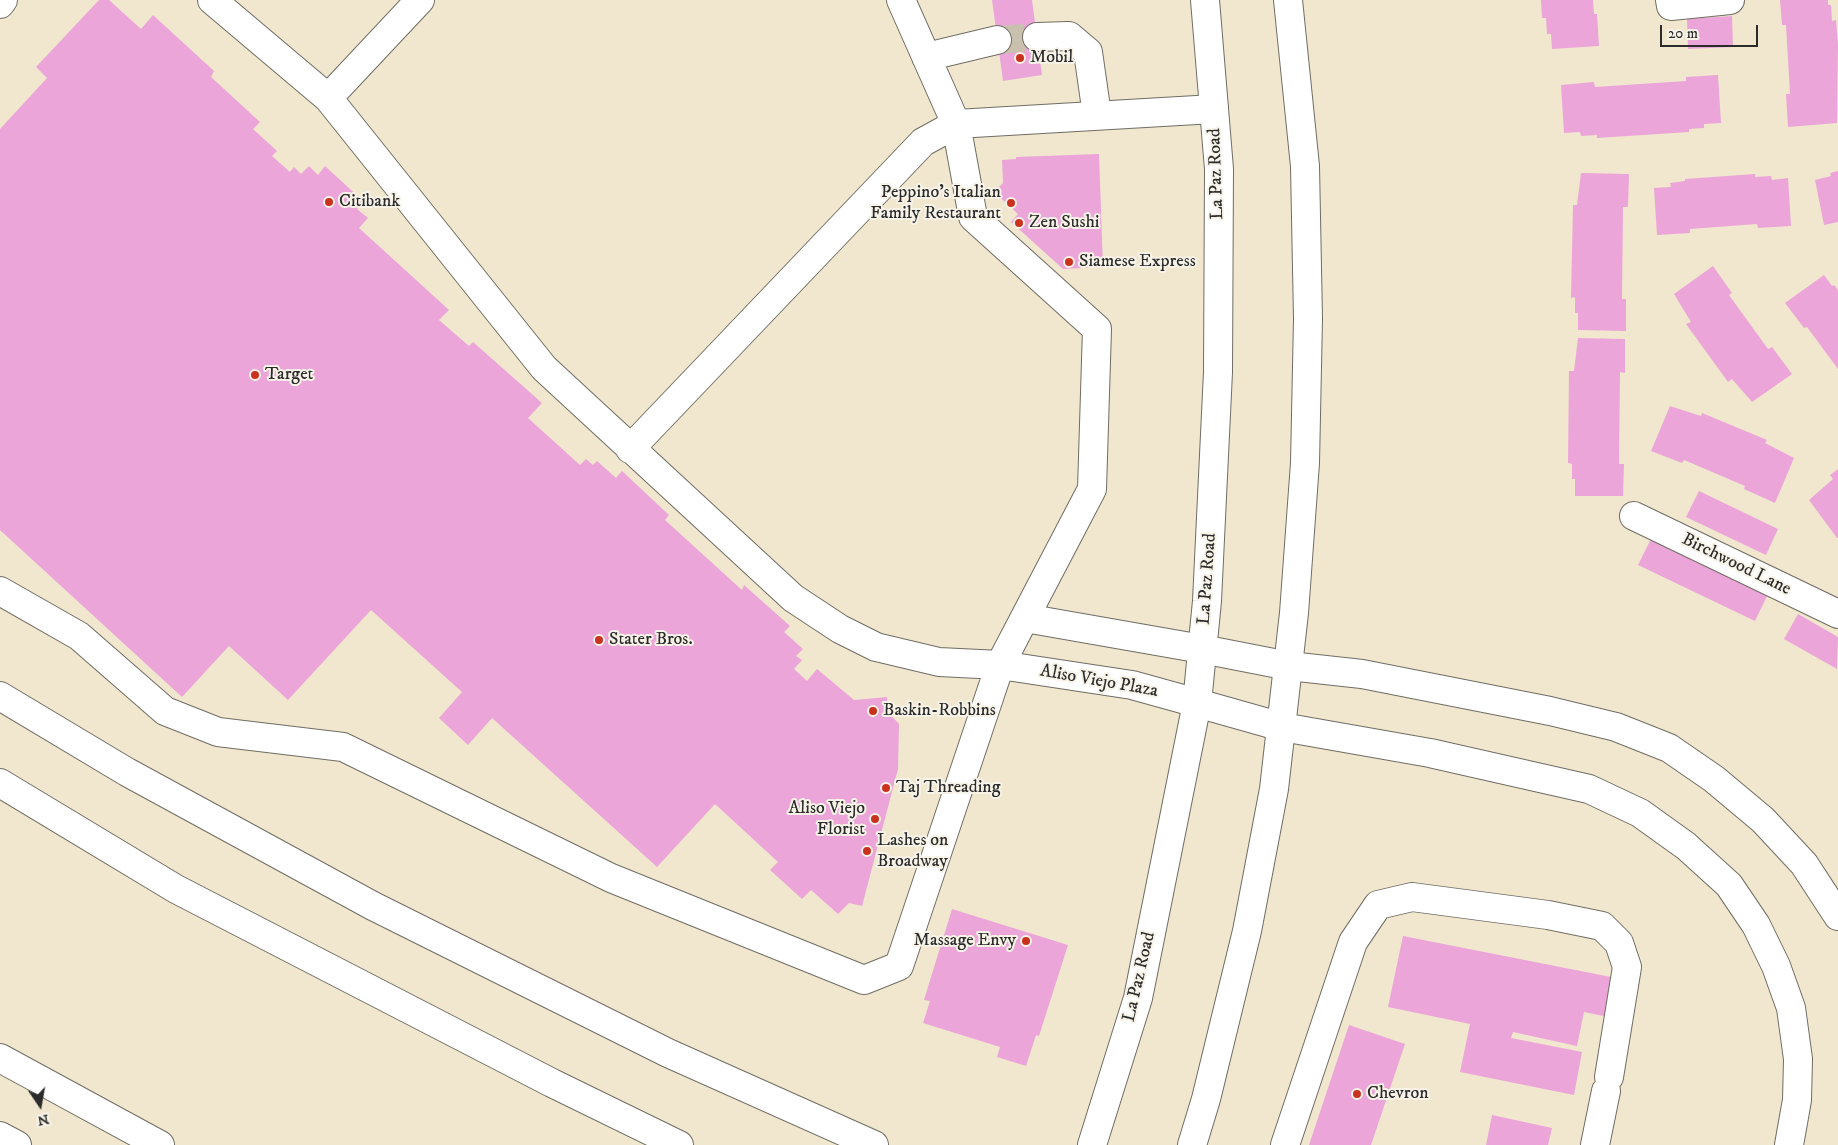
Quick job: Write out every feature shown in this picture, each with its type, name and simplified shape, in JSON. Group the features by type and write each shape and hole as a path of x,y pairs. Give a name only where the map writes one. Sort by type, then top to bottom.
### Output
{"main road":[{"path":"0,4 3,0"},
{"name":"Aliso Viejo Plaza","path":"212,0 328,98 544,368 793,598 840,629 876,647 940,662 1000,665 1132,686 1197,702 1282,727 1430,753 1589,789 1640,813 1686,846 1729,885 1756,925 1776,966 1791,1008 1798,1067 1797,1100 1789,1145"},
{"path":"328,98 420,0"},
{"path":"0,591 80,636 165,711 218,732 343,747 611,878 864,980 899,966 1000,665 1092,488 1097,329 974,217 956,124 901,0"},
{"name":"La Paz Road","path":"1092,1145 1138,998 1197,702 1207,601 1218,372 1219,169 1205,0"},
{"path":"1192,1145 1206,1099 1247,931 1274,789 1289,666 1305,462 1308,319 1305,166 1288,0"},
{"path":"1670,0 1671,6 1730,0"},
{"path":"1037,37 1069,36 1088,52 1098,115"},
{"path":"926,57 997,40"},
{"path":"630,448 923,142 956,124 1214,109"},
{"name":"Birchwood Lane","path":"1634,516 1838,614"},
{"path":"1025,618 1289,666 1362,674 1550,711 1616,727 1669,748 1714,779 1763,820 1804,864 1838,916"},
{"path":"0,696 127,772 373,906 668,1053 874,1145"},
{"path":"0,783 176,889 552,1084 679,1145"},
{"path":"1285,1145 1354,942 1378,905 1412,897 1548,915 1602,926 1618,943 1627,967 1595,1145"},
{"path":"0,1058 160,1145"},
{"path":"0,1136 17,1145"}],"building":[{"name":"Target","path":"99,0 109,0 141,29 153,15 214,71 211,77 260,122 253,129 277,151 272,156 290,172 294,167 301,174 309,166 318,175 325,166 364,202 357,209 368,218 359,228 449,310 439,320 469,346 473,342 542,403 528,418 580,465 586,459 593,465 597,461 616,478 622,471 669,515 665,520 742,590 744,585 790,626 784,632 803,649 796,656 802,660 794,669 807,681 817,669 854,700 887,697 888,712 899,724 898,769 862,906 849,903 838,914 811,890 802,899 770,870 778,862 715,804 657,867 492,718 468,745 439,718 462,692 371,610 288,700 229,646 182,697 0,530 0,129 47,78 36,67"},
{"name":"Mobil","path":"992,0 1032,0 1042,75 1003,81"},
{"path":"1541,0 1593,0 1594,14 1597,14 1599,46 1552,49 1551,34 1547,34 1546,18 1542,18"},
{"path":"1780,0 1828,0 1828,5 1831,5 1832,21 1836,20 1838,45 1837,123 1788,127 1786,94 1790,94 1786,25 1782,25"},
{"path":"1732,16 1733,47 1688,49 1687,19"},
{"path":"1718,75 1721,123 1704,124 1704,128 1689,129 1689,132 1597,138 1597,135 1581,136 1580,132 1564,133 1561,85 1594,82 1595,87 1686,81 1686,77"},
{"path":"1099,154 1103,267 1063,269 1011,222 1018,214 994,192 1003,183 1002,160 1016,159 1016,157"},
{"path":"1838,171 1838,222 1824,225 1815,180 1831,176 1830,173"},
{"path":"1581,173 1629,174 1628,207 1623,207 1622,299 1626,299 1626,331 1578,330 1578,313 1575,313 1575,297 1571,298 1573,205 1577,205"},
{"path":"1755,174 1755,177 1771,176 1772,180 1788,178 1791,226 1758,228 1757,224 1690,229 1690,233 1657,235 1654,188 1671,187 1670,183 1685,181 1685,179"},
{"path":"1713,266 1732,293 1729,295 1768,349 1772,347 1792,374 1752,402 1732,379 1728,382 1686,324 1691,322 1674,294"},
{"path":"1824,275 1832,286 1834,285 1838,290 1838,369 1807,327 1804,328 1785,303"},
{"path":"1578,338 1625,339 1625,373 1620,372 1619,464 1624,464 1623,496 1575,496 1575,479 1572,479 1572,464 1568,463 1569,371 1574,371"},
{"path":"1670,406 1701,416 1702,413 1767,440 1765,443 1794,458 1775,503 1744,489 1745,486 1684,460 1682,463 1651,451"},
{"path":"1838,469 1837,538 1809,500 1833,479 1830,475"},
{"path":"1699,491 1778,529 1766,555 1686,517"},
{"path":"1651,539 1767,596 1755,621 1638,565"},
{"path":"1798,614 1838,637 1837,669 1784,639"},
{"path":"952,909 1068,945 1039,1036 1036,1035 1026,1066 997,1057 1000,1047 923,1023 930,1001 924,1000"},
{"path":"1403,936 1616,978 1608,1017 1584,1012 1577,1046 1513,1032 1511,1038 1582,1052 1574,1095 1460,1072 1470,1024 1388,1007"},
{"name":"Chevron","path":"1349,1025 1405,1044 1371,1145 1309,1145"},
{"path":"1492,1115 1552,1128 1548,1145 1486,1145"}],"tunnel":[{"path":"997,40 1037,37"}],"place":[{"name":"Mobil","path":"1020,58"},
{"name":"Citibank","path":"329,202"},
{"name":"Peppino's Italian Family Restaurant","path":"1011,203"},
{"name":"Zen Sushi","path":"1019,223"},
{"name":"Siamese Express","path":"1069,262"},
{"name":"Target","path":"255,375"},
{"name":"Stater Bros.","path":"599,640"},
{"name":"Baskin-Robbins","path":"873,711"},
{"name":"Taj Threading","path":"886,788"},
{"name":"Aliso Viejo Florist","path":"875,819"},
{"name":"Lashes on Broadway","path":"867,851"},
{"name":"Massage Envy","path":"1026,941"},
{"name":"Chevron","path":"1357,1094"}]}
